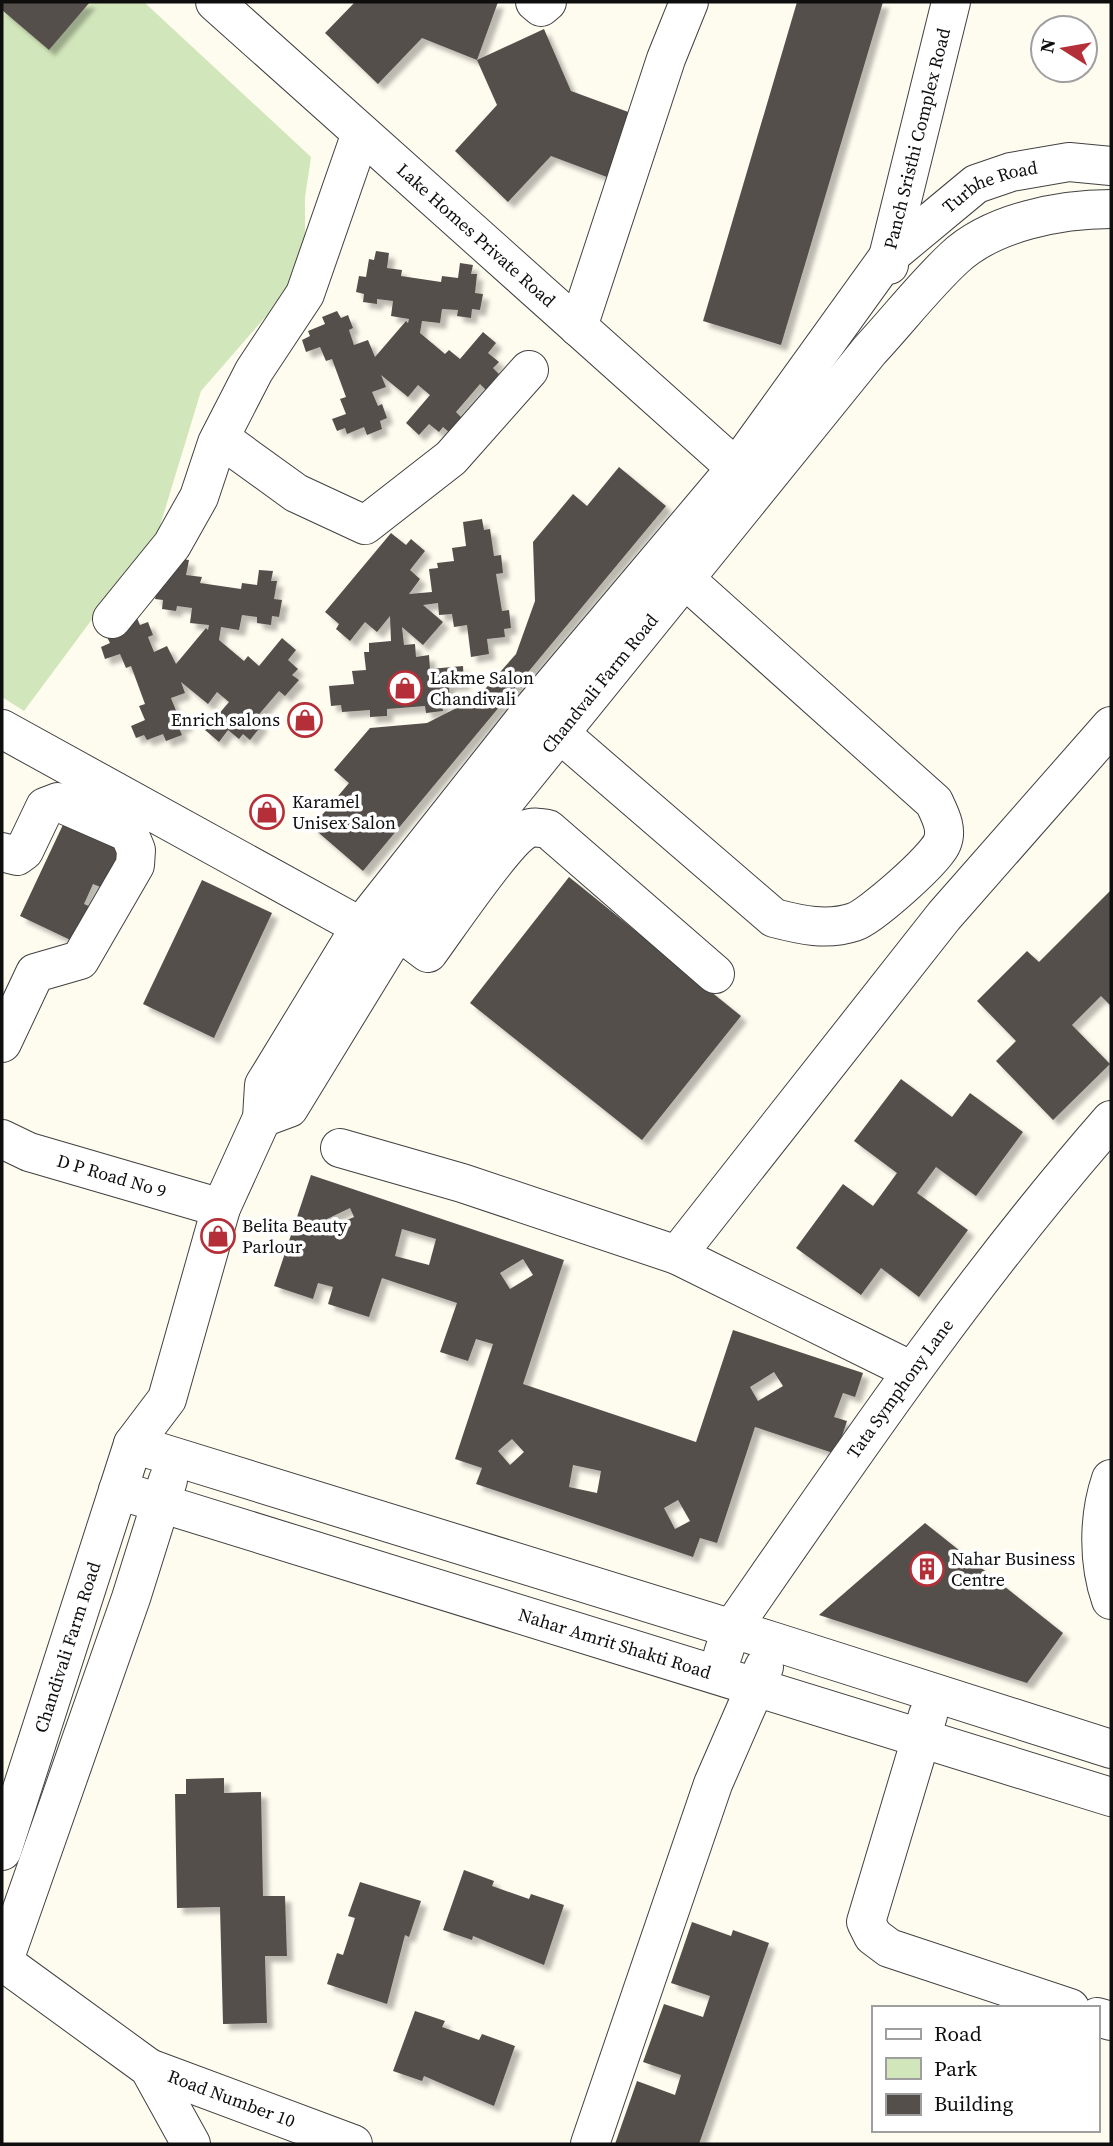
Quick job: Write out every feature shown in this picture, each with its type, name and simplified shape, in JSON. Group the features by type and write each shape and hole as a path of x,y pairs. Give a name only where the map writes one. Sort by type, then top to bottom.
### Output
{"street":[{"name":"Lake Homes Private Road","path":"215,2 736,468"},
{"path":"536,2 541,7 547,2"},
{"path":"578,327 666,59 689,2"},
{"name":"Panch Sristhi Complex Road","path":"900,318 888,257 951,2"},
{"path":"112,619 172,545 199,497 220,438 254,372 305,294 361,133"},
{"name":"Turbhe Road","path":"888,257 976,184 1011,172 1069,162 1111,166"},
{"name":"Chandvali Farm Road","path":"481,829 533,710 673,569 955,257 990,236 1050,213 1111,209"},
{"name":"Chandvali Farm Road","path":"167,1399 221,1208 262,1118 264,1085 384,934 481,829 562,734 673,569 736,468 888,257"},
{"path":"220,438 296,493 365,525 451,458 529,370"},
{"path":"533,710 774,918 816,928 856,922 893,895 942,844 944,824 934,802 673,569"},
{"path":"677,1255 944,916 1111,726"},
{"path":"2,729 384,934 428,953 481,829 548,830 715,974"},
{"path":"2,852 17,856 24,851 45,807 58,802 129,833 136,850 135,865 80,960 35,973 2,1043"},
{"name":"Tata Symphony Lane","path":"716,1676 732,1630 910,1370 1072,1165 1111,1120"},
{"name":"D P Road No 9","path":"2,1139 29,1152 221,1208"},
{"path":"340,1148 462,1183 677,1255 910,1370"},
{"path":"167,1399 175,1456 162,1503 3,1963 149,2067 191,2144"},
{"name":"Chandivali Farm Road","path":"2,1851 133,1444 167,1399"},
{"path":"133,1444 775,1642 1111,1749"},
{"path":"1111,1479 1100,1550 1111,1600"},
{"name":"Nahar Amrit Shakti Road","path":"118,1490 1111,1797"},
{"path":"590,2144 720,1768 775,1642"},
{"path":"936,1693 866,1922 873,1936 889,1948 1064,2006"},
{"name":"Road Number 10","path":"149,2067 353,2144"}],"green space":[{"path":"2,2 144,2 311,157 305,197 305,241 288,284 267,315 201,391 159,529 24,711 2,697"}],"building":[{"path":"2,2 90,2 49,50 2,10"},
{"path":"355,2 498,2 477,60 422,38 378,84 325,33"},
{"path":"797,2 883,2 781,345 703,321"},
{"path":"544,29 571,91 631,113 607,177 551,156 508,202 455,151 497,105 477,60"},
{"path":"376,251 389,253 387,268 402,270 401,276 441,282 442,276 458,278 460,263 473,265 471,274 477,274 475,293 483,294 480,310 472,309 471,318 457,316 458,310 442,309 440,323 422,321 420,333 445,354 449,350 460,359 483,332 496,343 488,353 499,362 493,368 499,374 486,390 480,384 456,412 462,418 450,433 443,427 439,432 429,424 419,435 406,423 430,395 418,385 408,397 381,375 386,387 372,392 378,406 382,404 387,418 380,421 382,429 367,435 364,427 347,434 345,428 337,431 332,419 346,414 340,399 346,397 332,359 326,361 320,347 306,352 302,340 310,336 308,331 325,324 322,317 337,311 341,318 348,315 353,328 349,330 354,345 368,340 375,357 406,321 408,323 409,319 391,316 393,301 377,299 377,304 363,302 364,294 356,292 359,276 366,277 369,259 374,260"},
{"path":"619,467 666,506 363,871 312,827 349,783 334,770 370,728 427,723 478,697 516,654 535,601 533,542 573,494 587,506"},
{"path":"482,519 484,530 490,529 494,556 501,555 503,573 496,574 502,611 509,610 511,628 504,629 505,637 487,639 489,654 471,657 467,625 454,627 452,614 439,615 438,603 423,605 443,622 423,645 402,627 404,645 415,644 416,657 429,655 430,669 463,666 464,684 449,685 450,703 442,704 443,711 426,713 425,706 387,709 387,716 370,717 370,710 342,712 341,705 331,706 329,686 354,684 352,671 366,670 364,652 369,652 369,643 391,641 390,616 377,632 365,622 350,641 336,629 339,624 325,612 391,533 406,545 411,539 425,551 410,570 420,579 409,594 432,592 429,569 438,568 437,563 454,561 452,548 466,546 463,522"},
{"path":"176,558 189,560 186,575 202,577 200,583 241,589 242,583 257,585 259,570 273,571 271,581 277,581 274,599 282,600 279,617 272,616 271,625 257,623 257,617 242,615 239,630 221,627 219,640 244,661 248,656 259,666 282,638 296,650 288,660 298,669 292,675 299,680 285,696 279,691 255,719 262,725 250,740 243,734 239,739 228,730 219,742 205,730 229,702 217,692 208,704 181,682 185,693 171,698 177,713 182,711 187,725 179,728 182,735 166,741 163,734 147,740 144,735 136,738 131,726 145,720 139,706 145,704 131,666 126,668 120,654 105,659 101,647 110,643 107,637 137,618 140,625 148,622 153,635 148,637 154,652 167,646 176,664 206,628 208,630 209,625 190,623 192,608 177,606 176,611 162,609 163,600 155,599 158,583 166,584"},
{"path":"68,814 131,844 110,891 93,884 84,904 100,911 83,946 20,916"},
{"path":"569,877 741,1016 642,1140 470,1003"},
{"path":"202,880 272,913 214,1038 143,1004"},
{"path":"1111,890 1111,1006 1101,996 1072,1025 1110,1064 1053,1120 996,1061 1016,1041 977,1001 1027,951 1039,962"},
{"path":"901,1079 952,1117 970,1093 1023,1132 976,1196 936,1167 917,1193 968,1230 919,1297 881,1268 861,1295 796,1248 843,1184 873,1206 897,1173 854,1141"},
{"path":"311,1175 564,1260 523,1384 696,1442 733,1330 863,1373 855,1397 843,1393 834,1417 847,1421 836,1454 755,1427 717,1543 700,1538 693,1557 476,1484 482,1468 455,1459 493,1344 476,1339 468,1361 440,1352 457,1303 382,1278 369,1317 328,1304 333,1287 318,1283 313,1299 274,1286","holes":["350,1208 354,1217 330,1227 327,1219","402,1229 436,1239 429,1265 395,1256","523,1259 533,1275 510,1289 500,1273","774,1372 783,1386 758,1401 750,1387","512,1439 524,1452 510,1465 498,1451","573,1465 601,1471 597,1493 569,1487","678,1500 690,1521 675,1529 664,1508"]},
{"name":"Nahar Business Centre","path":"925,1523 1063,1633 1027,1683 819,1615"},
{"path":"224,1778 224,1793 261,1792 263,1896 285,1896 287,1956 265,1956 267,2023 223,2024 220,1907 177,1908 175,1794 186,1794 186,1779"},
{"path":"464,1870 494,1881 492,1886 529,1899 531,1894 564,1905 544,1965 473,1936 472,1940 443,1930"},
{"path":"360,1882 421,1901 409,1937 405,1935 387,2004 327,1984 337,1953 343,1955 355,1918 348,1916"},
{"path":"692,1922 731,1936 733,1930 769,1943 699,2144 615,2144 637,2081 675,2095 681,2075 643,2062 664,2004 703,2017 710,1996 671,1983"},
{"path":"415,2011 445,2021 442,2027 479,2040 482,2034 515,2046 494,2106 424,2076 422,2081 393,2071"}],"place":[{"name":"Lakme Salon Chandivali","path":"405,688"},
{"name":"Enrich salons","path":"305,720"},
{"name":"Karamel Unisex Salon","path":"267,812"},
{"name":"Belita Beauty Parlour","path":"218,1236"},
{"name":"Nahar Business Centre","path":"927,1569"}]}
